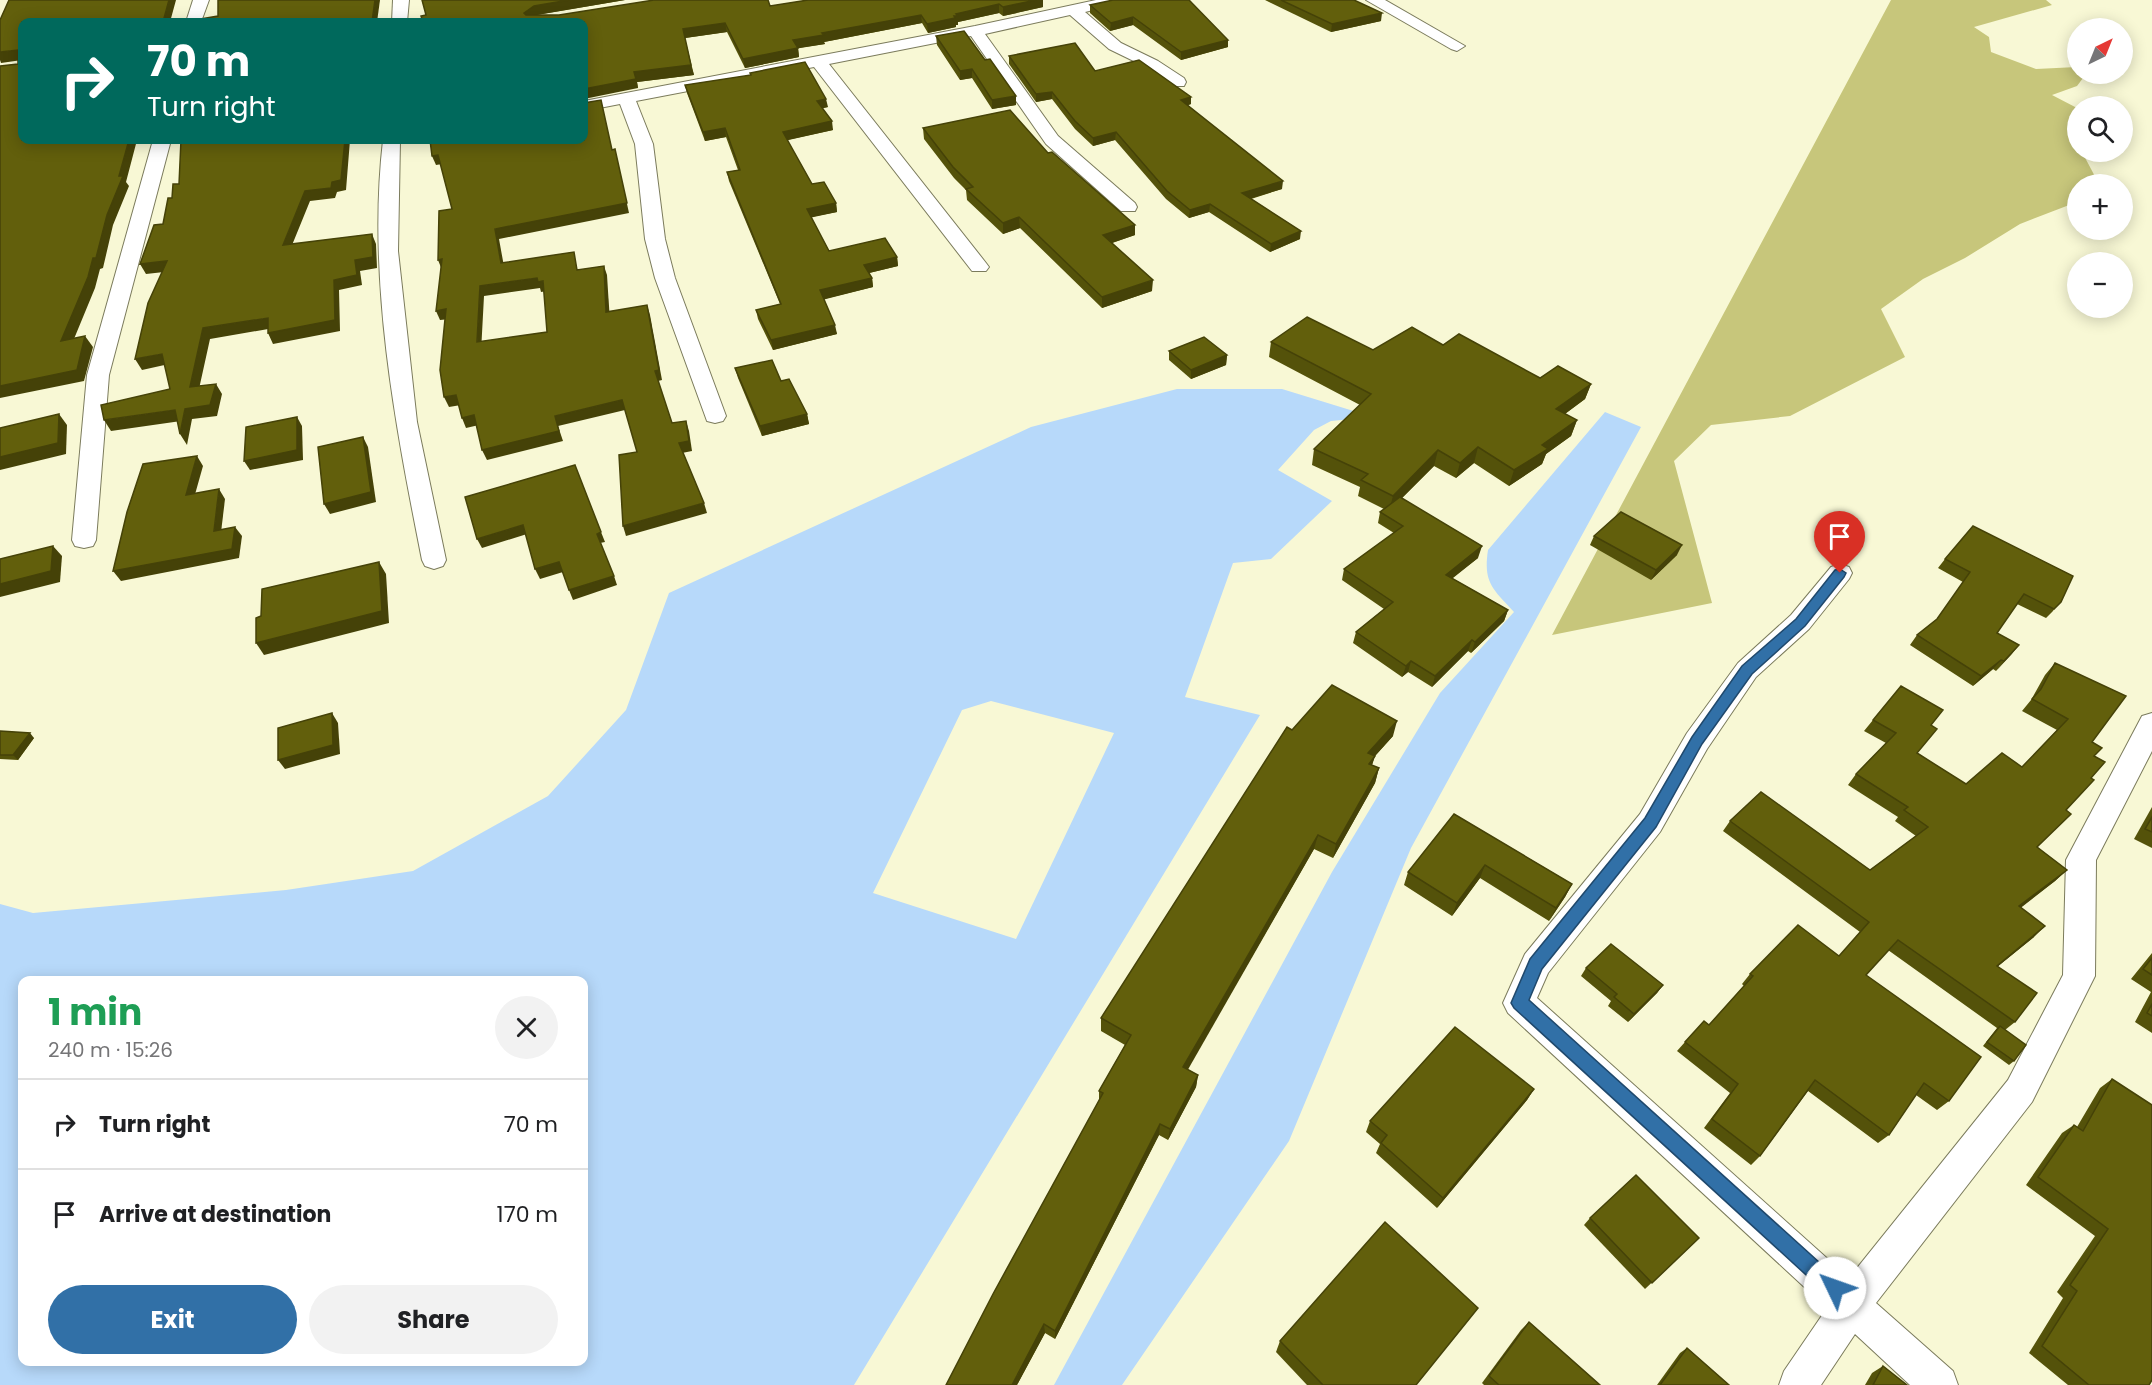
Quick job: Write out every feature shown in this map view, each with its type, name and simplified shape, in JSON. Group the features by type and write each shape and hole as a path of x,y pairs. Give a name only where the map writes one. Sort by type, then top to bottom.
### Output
{"street":[{"path":"195,18 201,0"},
{"path":"400,18 401,0"},
{"path":"588,105 975,31 1117,0"},
{"path":"1374,0 1457,45"},
{"path":"1073,9 1115,46 1152,64 1178,82"},
{"path":"975,31 1052,140 1128,207"},
{"path":"817,60 979,267"},
{"path":"627,99 644,144 655,239 663,268 715,416"},
{"path":"84,540 98,375 161,144"},
{"path":"391,144 388,251 406,422 434,560"},
{"path":"1840,573 1800,622 1747,670 1697,741 1650,823 1536,964 1520,1003 1940,1385"},
{"path":"1798,1385 1852,1304 2020,1091 2079,976 2080,860 2152,724"}],"shaded area":[{"path":"1891,0 2046,0 2052,5 1974,27 1989,37 1991,52 2036,69 2067,67 2067,84 2078,84 2052,95 2067,103 2067,162 2087,162 2094,174 2067,174 2067,206 2020,224 1965,258 1923,279 1881,309 1905,357 1790,416 1711,425 1674,461 1712,603 1552,635"}],"water":[{"path":"1177,389 1282,389 1373,417 1331,421 1314,430 1278,470 1332,501 1271,559 1233,563 1185,697 1260,715 854,1385 0,1385 0,904 33,913 286,890 413,871 548,796 626,710 669,593 1031,427","holes":["991,701 1114,733 1016,939 873,893 962,710"]},
{"path":"1605,412 1641,427 1411,848 1289,1141 1122,1385 1054,1385 1332,872 1440,693 1514,612 1495,591 1488,578 1488,550"}],"building":[{"path":"9,0 169,0 164,18 18,18 18,50 0,52 0,20"},
{"path":"218,0 375,0 373,18 207,18 218,16"},
{"path":"422,0 569,0 534,6 524,13 526,15 559,15 654,0 768,0 770,6 808,0 1036,0 1003,7 999,4 956,14 958,16 954,16 955,18 927,24 921,15 822,33 824,35 793,40 798,48 743,59 725,23 683,29 691,65 634,72 636,79 588,88 588,18 422,18 421,16 426,15"},
{"path":"1113,0 1189,0 1228,40 1181,52 1133,17 1111,23 1090,5"},
{"path":"1281,0 1354,0 1382,13 1332,24"},
{"path":"964,31 985,60 990,59 1016,96 992,100 972,69 960,71 936,36"},
{"path":"1075,43 1095,71 1139,60 1191,97 1181,100 1283,181 1242,193 1301,231 1271,244 1210,204 1190,210 1167,191 1116,132 1093,138 1075,121 1052,92 1036,94 1009,56"},
{"path":"805,62 826,99 817,101 832,121 783,132 812,184 824,182 836,203 807,209 829,251 885,238 897,257 864,265 872,278 820,290 835,325 771,340 756,310 781,304 727,172 740,170 725,128 703,132 685,85 751,75 750,73"},
{"path":"18,64 18,144 128,144 119,176 123,176 107,215 96,258 93,258 88,277 61,341 85,336 77,370 0,386 0,66"},
{"path":"601,100 627,203 495,229 501,263 574,252 577,270 604,266 606,312 647,305 659,370 655,371 672,423 686,421 689,441 679,443 704,503 623,526 619,455 637,452 622,400 555,416 559,431 482,450 474,415 462,418 456,395 444,397 440,370 446,309 436,311 442,259 438,260 439,211 452,209 438,155 432,156 430,144 588,144 588,102","holes":["537,278 538,282 543,281 547,332 477,342 480,286"]},
{"path":"1010,110 1048,153 1052,152 1135,225 1103,235 1153,280 1102,297 1019,217 1003,223 966,189 973,187 953,167 923,128"},
{"path":"181,144 345,144 341,180 332,182 331,188 305,191 283,245 372,234 373,257 355,260 357,275 334,280 335,320 268,333 268,318 203,328 190,387 216,384 210,405 185,409 180,434 175,410 104,420 101,405 170,389 162,354 135,359 148,303 167,261 140,264 154,225 163,224 168,198 172,198 173,184 179,184"},
{"path":"1307,317 1373,350 1412,327 1443,345 1459,334 1540,378 1558,366 1591,384 1556,409 1577,420 1542,445 1548,449 1514,470 1478,447 1460,463 1438,450 1393,496 1361,480 1368,474 1314,449 1371,394 1271,342"},
{"path":"1204,337 1227,355 1191,370 1169,351"},
{"path":"772,360 781,381 789,379 807,414 760,426 735,368"},
{"path":"59,414 58,443 0,457 0,428"},
{"path":"297,417 297,450 244,461 246,427"},
{"path":"363,437 371,492 324,504 318,447"},
{"path":"197,456 186,495 219,489 214,531 235,527 232,549 113,571 127,512 143,464"},
{"path":"575,465 601,532 597,534 614,576 569,590 559,562 535,569 523,525 477,539 465,497"},
{"path":"1400,497 1482,546 1446,575 1508,610 1475,642 1472,640 1435,676 1411,661 1406,666 1356,632 1393,602 1344,569 1403,526 1380,512"},
{"path":"1621,512 1682,545 1656,570 1594,536"},
{"path":"1973,526 2073,576 2061,602 2054,609 2024,594 1997,633 2019,645 2004,661 2001,660 1981,676 1917,635 1937,619 1970,572 1945,559"},
{"path":"53,546 51,571 0,584 0,559"},
{"path":"379,562 382,611 256,643 256,618 261,616 262,589"},
{"path":"2055,663 2126,696 2092,742 2102,748 2094,756 2105,762 2091,778 2094,780 2066,810 2071,814 2037,847 2067,870 2019,906 2045,926 1997,966 2037,993 2015,1022 1898,940 1866,975 1981,1057 1949,1101 1924,1083 1889,1135 1815,1080 1760,1156 1712,1119 1738,1084 1685,1042 1704,1021 1709,1025 1753,976 1750,974 1798,925 1839,956 1869,922 1730,821 1761,792 1870,870 1928,827 1904,810 1908,807 1856,774 1896,733 1873,720 1901,686 1943,710 1931,725 1937,729 1917,753 1966,784 2002,753 2022,767 2068,719 2032,699 2041,689"},
{"path":"1332,685 1397,721 1368,753 1375,756 1369,764 1379,768 1336,844 1318,835 1183,1067 1198,1075 1170,1129 1160,1124 1055,1331 1044,1324 1012,1385 946,1385 1103,1093 1099,1091 1131,1035 1101,1018 1287,727 1292,730"},
{"path":"332,713 333,745 278,760 278,728"},
{"path":"0,731 30,733 13,755 0,755"},
{"path":"1454,814 1572,884 1556,908 1485,865 1457,903 1408,872"},
{"path":"2152,817 2152,832 2145,829"},
{"path":"1611,944 1663,985 1634,1014 1614,997 1617,994 1586,968"},
{"path":"2152,958 2152,975 2143,969"},
{"path":"2152,1004 2152,1016 2147,1013"},
{"path":"2000,1026 2026,1045 2014,1061 1987,1042"},
{"path":"1455,1027 1534,1089 1443,1198 1381,1143 1387,1135 1370,1121"},
{"path":"2112,1079 2152,1105 2152,1380 2149,1385 2089,1385 2042,1346 2077,1291 2070,1285 2108,1229 2038,1177 2074,1125 2083,1131"},
{"path":"1636,1175 1699,1238 1652,1283 1590,1218"},
{"path":"1385,1222 1478,1308 1416,1385 1323,1385 1280,1341"},
{"path":"1529,1322 1600,1385 1499,1385 1489,1376"},
{"path":"1687,1348 1729,1385 1660,1385"},
{"path":"1883,1366 1907,1385 1873,1385"}],"route":[{"path":"1835,1288 1520,1003 1536,964 1650,823 1697,741 1747,670 1800,622 1840,573"}]}
